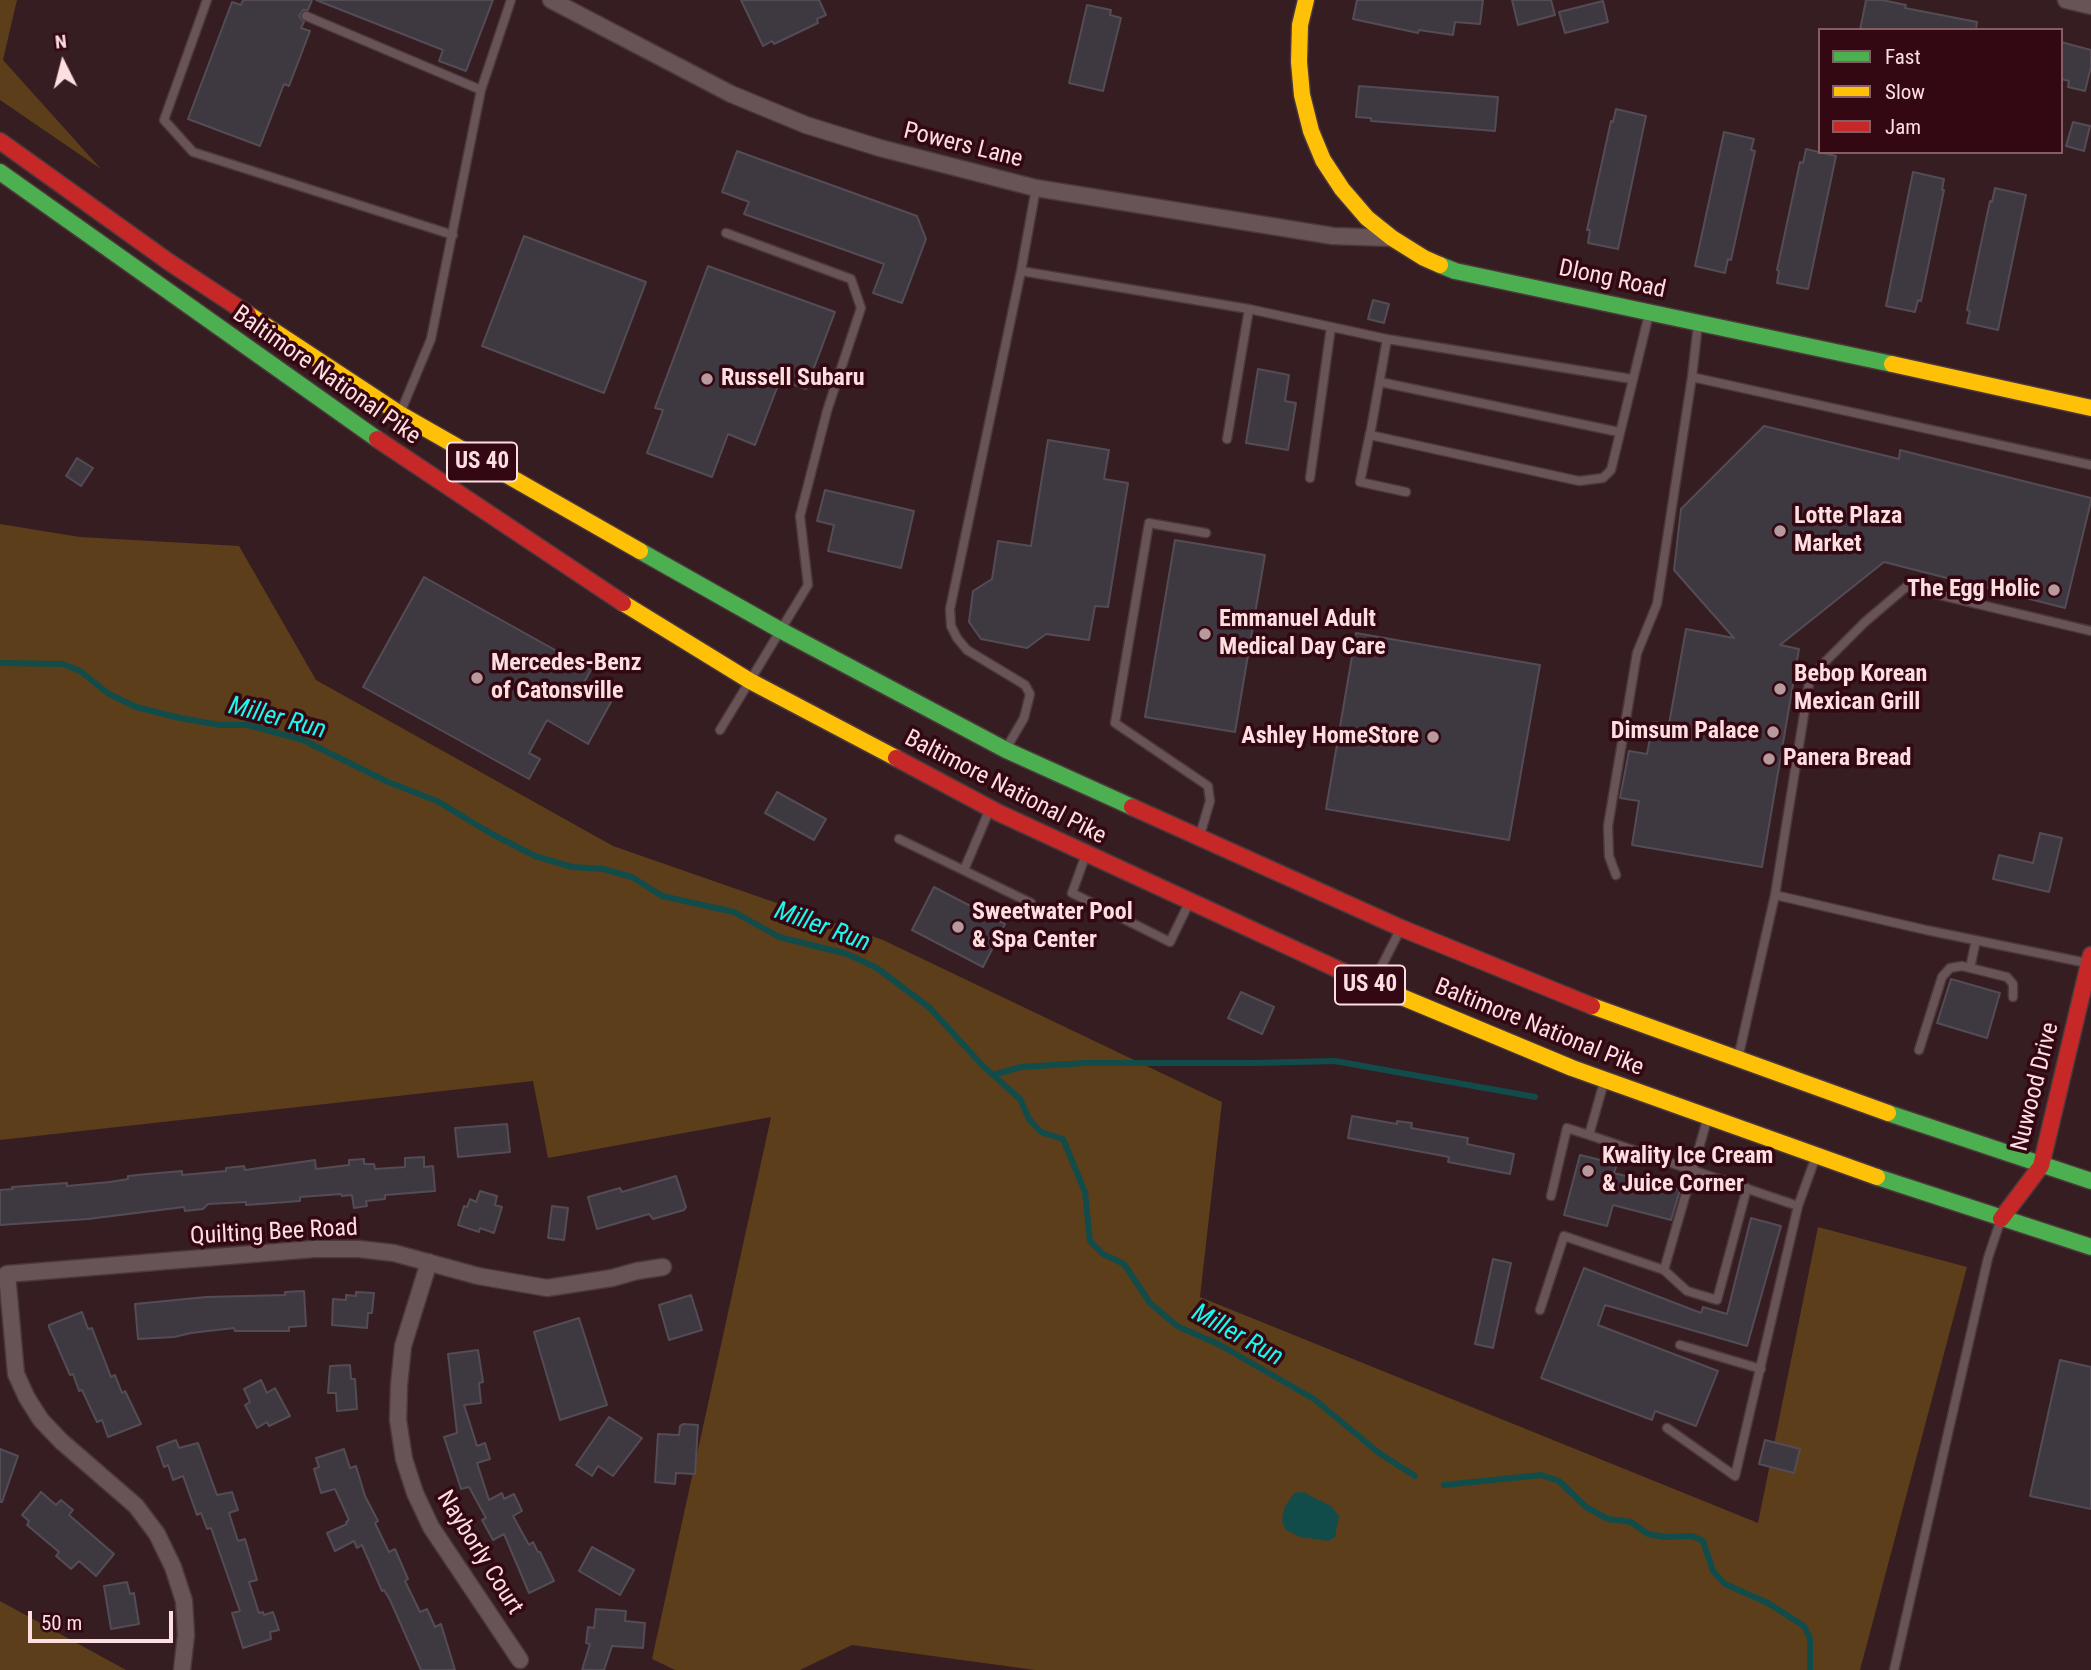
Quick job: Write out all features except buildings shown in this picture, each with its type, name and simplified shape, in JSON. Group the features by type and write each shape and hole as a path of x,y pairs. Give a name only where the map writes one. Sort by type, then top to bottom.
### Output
{"main road":[{"name":"Dlong Road","path":"1306,0 1300,25 1302,95 1311,131 1323,160 1342,189 1367,218 1424,258 1455,271 1698,321 2091,408"},
{"name":"Baltimore National Pike","path":"0,141 169,262 400,414 780,631 1006,750 1401,928 1578,1001 1737,1060 2091,1181"},
{"name":"Baltimore National Pike","path":"0,172 274,369 622,603 750,681 990,808 1372,985 1605,1080 1816,1156 2091,1247"},
{"name":"Nuwood Drive","path":"2001,1219 2041,1166 2090,961"}],"street":[{"name":"Powers Lane","path":"551,0 731,94 806,125 880,148 1036,188 1333,236 1392,238"},
{"path":"2066,0 2091,6"},
{"name":"Quilting Bee Road","path":"182,1670 186,1635 184,1601 173,1567 158,1534 136,1506 61,1441 41,1420 27,1398 16,1374 7,1275 314,1249 359,1249 394,1253 478,1276 547,1288 663,1267"},
{"name":"Nayborly Court","path":"429,1262 402,1359 398,1420 404,1459 415,1493 431,1527 520,1660"}],"lane":[{"path":"207,0 164,120 193,152 453,235"},
{"path":"400,414 431,339 481,90 511,0"},
{"path":"306,16 481,90"},
{"path":"1006,750 1024,718 1030,694 1025,685 967,650 951,626 950,609 1036,188"},
{"path":"720,730 808,585 800,516 827,411 861,308 851,279 726,233"},
{"path":"1021,271 1249,309 1387,339 1632,379"},
{"path":"1227,439 1249,309"},
{"path":"1370,433 1579,481 1603,478 1611,470 1650,311"},
{"path":"1616,875 1608,856 1608,826 1637,653 1657,604 1698,321"},
{"path":"1310,478 1331,327"},
{"path":"1387,339 1360,482 1406,492"},
{"path":"1692,377 2091,465"},
{"path":"1380,382 1619,432"},
{"path":"1199,838 1210,801 1208,786 1115,723 1149,523 1206,533"},
{"path":"1737,1060 1775,895 1810,677 1906,587 2091,631"},
{"path":"964,870 990,808"},
{"path":"900,839 1031,903"},
{"path":"1086,854 1072,893 1170,942 1189,902"},
{"path":"1775,895 1976,940 2090,961"},
{"path":"1372,985 1401,928"},
{"path":"1970,968 1976,940"},
{"path":"1919,1051 1946,971 1956,966 2007,977 2013,984 2012,997"},
{"path":"1589,1135 1605,1080"},
{"path":"1664,1270 1708,1117"},
{"path":"1551,1196 1567,1128 1798,1206"},
{"path":"1667,1428 1735,1476 1798,1206 1816,1156"},
{"path":"1539,1310 1564,1236 1664,1270 1687,1291 1717,1300 1746,1188"},
{"path":"1894,1670 1988,1258 2001,1219"},
{"path":"1680,1345 1761,1369"}],"shaded area":[{"path":"0,0 17,0 3,60 101,169 0,100"},
{"path":"0,524 80,537 239,546 316,680 613,846 883,940 1222,1102 1200,1297 1758,1523 1818,1227 1967,1267 1860,1670 1035,1670 852,1645 800,1670 675,1670 652,1659 771,1117 548,1158 533,1081 0,1140"},
{"path":"0,1601 126,1670 0,1670"}],"water":[{"path":"1303,1492 1331,1506 1339,1516 1335,1537 1329,1541 1300,1537 1286,1530 1282,1521 1284,1508 1294,1493"}],"waterway":[{"name":"Miller Run","path":"0,663 63,664 80,671 109,694 136,707 220,725 248,725 303,740 388,782 437,801 535,856 572,867 603,869 632,877 662,896 734,912 779,937 847,954 877,968 930,1008 982,1065 1020,1099 1029,1119 1041,1132 1063,1139 1085,1192 1090,1241 1103,1254 1124,1264 1150,1303 1177,1326 1220,1345 1314,1399 1379,1453 1415,1476"},
{"path":"993,1075 1021,1067 1085,1063 1335,1061 1535,1097"},
{"name":"Miller Run","path":"1444,1485 1541,1475 1559,1481 1586,1507 1608,1519 1631,1522 1648,1534 1665,1537 1692,1536 1703,1541 1713,1571 1725,1584 1768,1603 1804,1626 1810,1638 1810,1670"}],"traffic: fast":[{"path":"0,172 377,439"},
{"path":"1440,265 1455,271 1892,364"},
{"path":"640,551 780,630 1006,750 1132,807"},
{"path":"1888,1113 2091,1181"},
{"path":"1877,1177 2091,1247"}],"traffic: slow":[{"path":"1306,0 1300,25 1302,95 1311,131 1323,160 1342,189 1367,218 1392,238 1440,265"},
{"path":"248,314 400,414 640,551"},
{"path":"1892,364 2091,408"},
{"path":"623,603 750,681 896,758"},
{"path":"1361,980 1572,1068 1877,1177"},
{"path":"1592,1006 1888,1113"}],"traffic: jam":[{"path":"0,141 169,262 248,314"},
{"path":"377,439 623,603"},
{"path":"896,758 999,813 1361,980"},
{"path":"1132,807 1401,928 1592,1006"},
{"path":"2001,1219 2041,1166 2091,955"}],"place":[{"name":"Russell Subaru","path":"707,379"},
{"name":"Lotte Plaza Market","path":"1780,531"},
{"name":"The Egg Holic","path":"2054,590"},
{"name":"Emmanuel Adult Medical Day Care","path":"1205,634"},
{"name":"Mercedes-Benz of Catonsville","path":"477,678"},
{"name":"Bebop Korean Mexican Grill","path":"1780,689"},
{"name":"Dimsum Palace","path":"1773,732"},
{"name":"Ashley HomeStore","path":"1433,737"},
{"name":"Panera Bread","path":"1769,759"},
{"name":"Sweetwater Pool & Spa Center","path":"958,927"},
{"name":"Kwality Ice Cream & Juice Corner","path":"1588,1171"}]}
